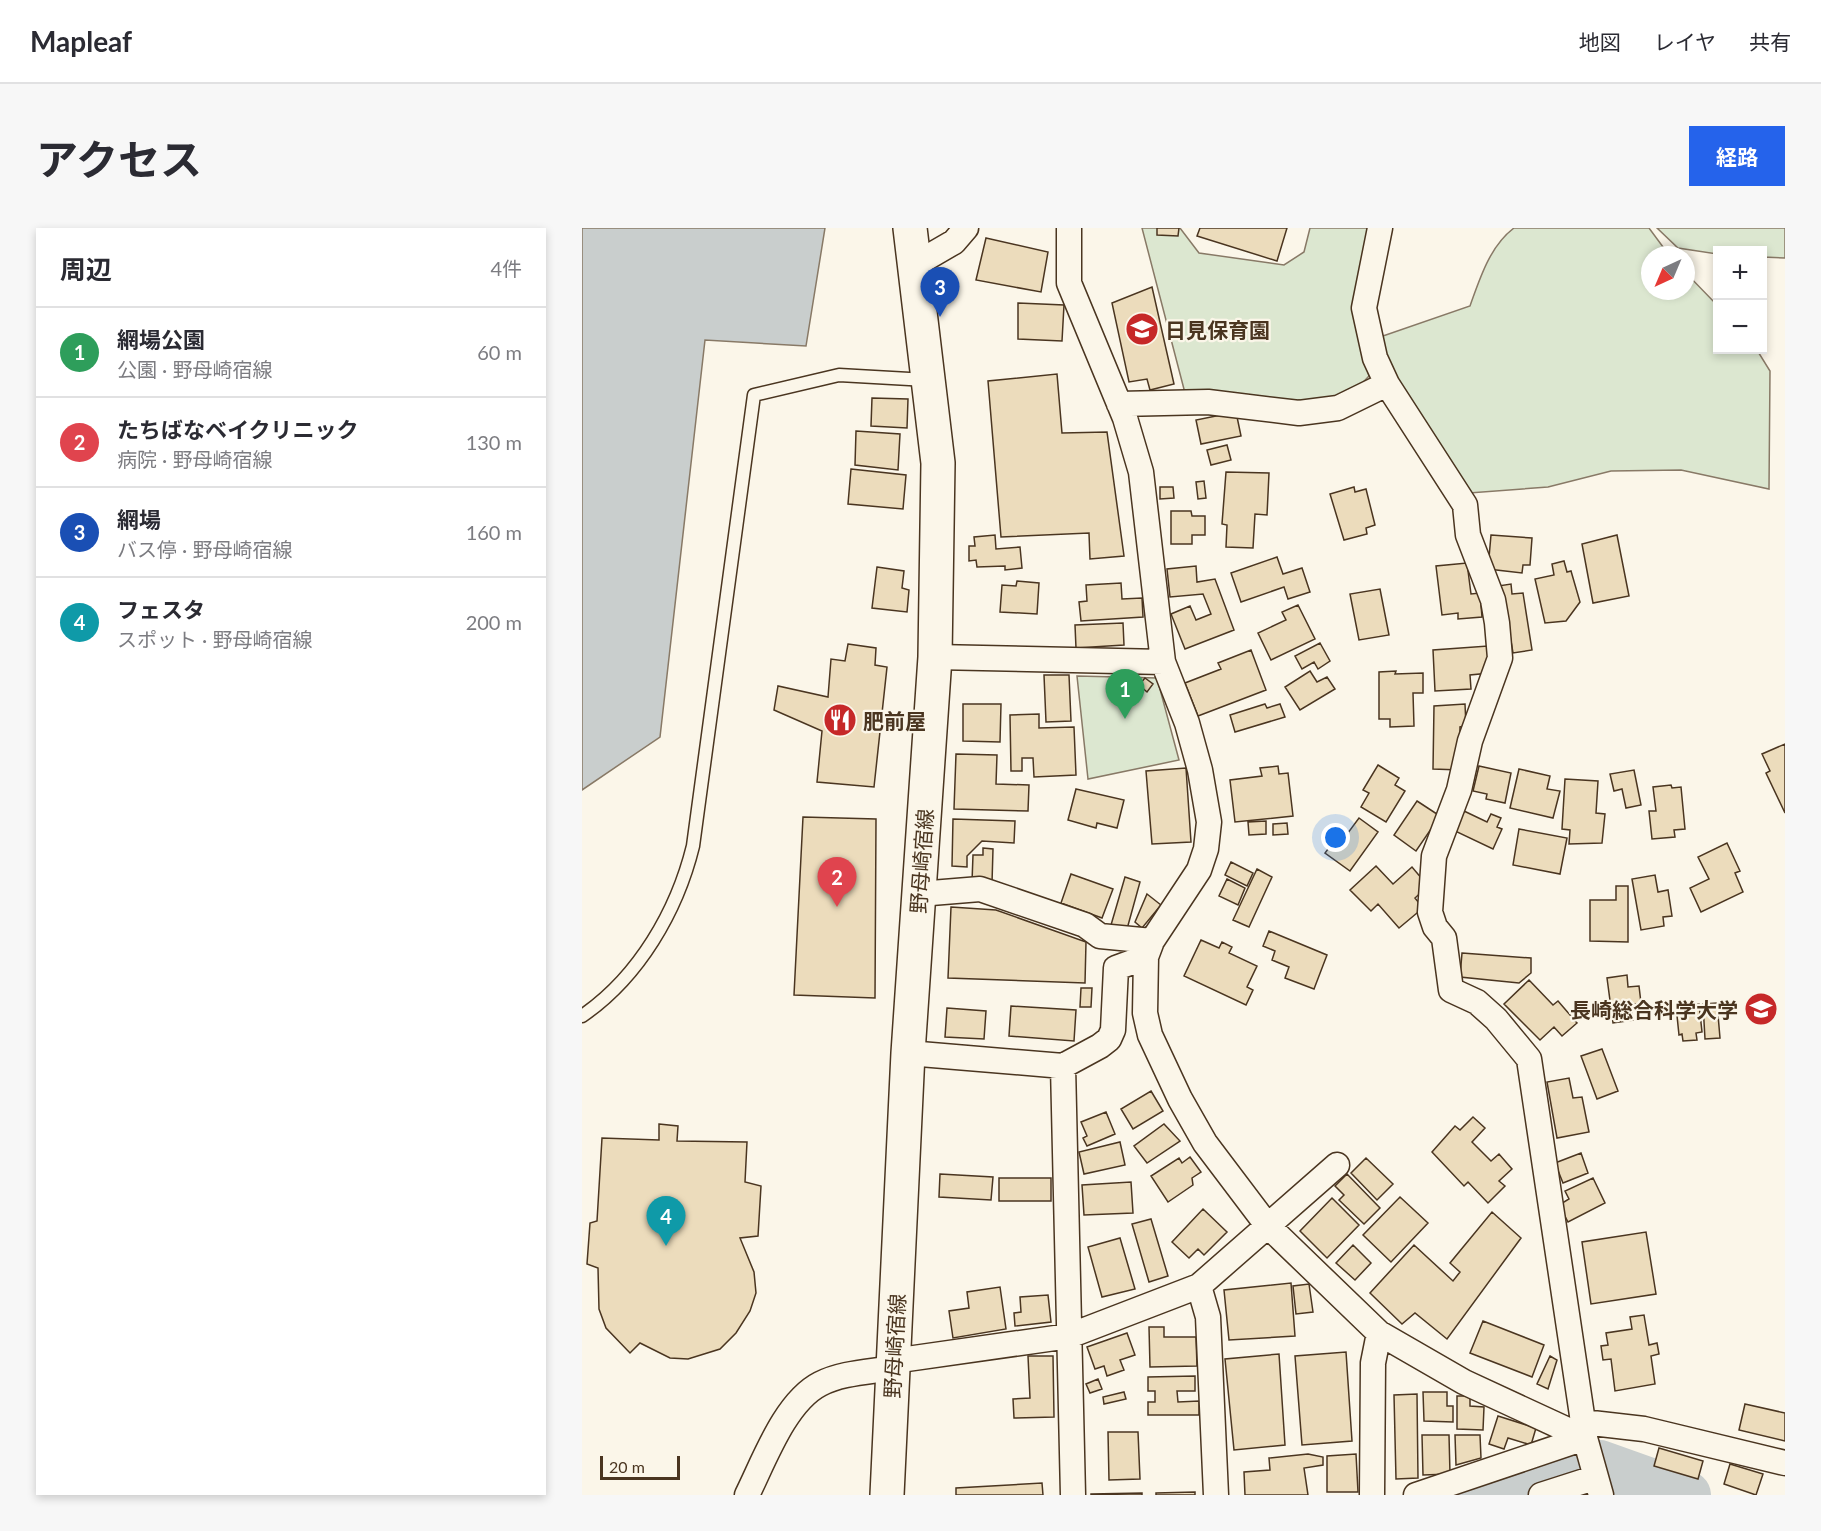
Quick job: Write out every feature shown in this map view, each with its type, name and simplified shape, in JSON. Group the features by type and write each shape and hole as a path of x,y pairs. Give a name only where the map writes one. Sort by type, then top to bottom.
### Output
{"main road":[{"name":"野母崎宿線","path":"887,1495 908,1053 935,657 938,463 910,228"}],"street":[{"path":"916,264 954,242 966,228"},
{"path":"908,1053 1063,1066 1109,1039 1113,1030 1116,968 1149,949 1199,870 1206,849 1209,822 1200,770 1187,723 1163,662 1141,472 1119,404 1069,283 1069,228"},
{"path":"1380,228 1364,308 1368,332 1387,384 1465,505 1468,535 1493,600 1500,658 1470,741 1459,790 1434,855 1431,912 1435,927 1444,938 1451,990 1477,1002 1529,1059 1591,1460"},
{"path":"1119,404 1208,402 1299,413 1338,408 1387,384"},
{"path":"935,657 1163,662"},
{"path":"919,894 980,889 1085,925 1100,936 1149,949"},
{"path":"1149,949 1145,1013 1150,1035 1205,1143 1267,1225 1380,1334 1464,1382 1591,1460"},
{"path":"1063,1066 1073,1495"},
{"path":"747,1495 795,1405 818,1385 832,1379 893,1365 1070,1336 1199,1286 1337,1165"},
{"path":"1199,1286 1208,1317 1216,1495"},
{"path":"1372,1495 1373,1363 1380,1334"},
{"path":"1541,1495 1591,1460 1644,1429 1785,1463"},
{"path":"1416,1495 1591,1460"}],"lane":[{"path":"582,1016 618,985 652,942 674,904 686,875 693,846 753,395 839,375 929,381"}],"green space":[{"path":"1142,228 1180,228 1199,253 1284,265 1304,252 1310,228 1369,228 1354,308 1369,376 1350,396 1293,405 1185,393"},
{"path":"1514,228 1649,228 1662,246 1641,246 1641,300 1695,300 1695,282 1713,301 1713,354 1759,354 1770,371 1769,489 1681,470 1611,471 1548,487 1469,493 1394,382 1380,337 1470,306 1492,253"},
{"path":"1657,228 1785,228 1785,258 1767,257 1767,246 1713,246 1713,253 1695,251 1695,246 1676,246"},
{"path":"1077,676 1157,678 1179,760 1088,779"}],"shaded area":[{"path":"582,228 825,228 806,346 705,340 660,737 582,790"}],"building":[{"path":"1157,228 1179,228 1178,236 1157,235"},
{"path":"1200,228 1287,228 1277,261 1197,236"},
{"path":"986,238 1048,252 1041,292 976,280"},
{"path":"1152,287 1174,384 1150,390 1147,379 1129,382 1112,303"},
{"path":"1018,303 1064,305 1062,341 1018,339"},
{"path":"1057,374 1062,433 1107,432 1124,556 1090,559 1089,533 1001,537 988,381"},
{"path":"872,398 908,399 907,428 871,426"},
{"path":"1236,412 1241,436 1201,444 1196,420"},
{"path":"856,431 900,434 898,470 855,465"},
{"path":"1227,445 1231,460 1211,465 1207,450"},
{"path":"851,469 906,475 903,509 848,504"},
{"path":"1226,472 1269,473 1267,515 1255,514 1253,548 1226,547 1227,525 1222,524"},
{"path":"1204,481 1206,498 1198,499 1196,482"},
{"path":"1160,487 1173,487 1174,498 1160,499"},
{"path":"1354,487 1355,492 1366,489 1375,525 1366,528 1367,534 1344,540 1330,494"},
{"path":"1171,511 1191,511 1192,516 1205,516 1205,535 1192,535 1192,544 1171,544"},
{"path":"995,535 996,549 1020,547 1022,568 1005,570 1005,566 977,567 976,560 969,561 969,546 975,546 974,537"},
{"path":"1491,535 1532,538 1530,565 1523,565 1522,573 1488,569"},
{"path":"1617,535 1629,596 1593,603 1582,544"},
{"path":"1277,557 1283,574 1302,568 1310,592 1288,599 1284,587 1241,602 1231,573"},
{"path":"1564,561 1567,572 1571,571 1580,602 1566,621 1545,623 1535,579 1554,575 1552,564"},
{"path":"1467,563 1471,594 1480,593 1482,617 1458,619 1458,613 1442,615 1436,566"},
{"path":"1196,566 1197,582 1215,579 1234,630 1185,649 1171,614 1190,606 1196,620 1211,614 1203,594 1170,597 1167,569"},
{"path":"877,567 904,571 902,588 909,590 907,612 872,608"},
{"path":"1017,581 1039,583 1037,614 1000,612 1002,585 1016,586"},
{"path":"1121,583 1122,599 1142,598 1143,617 1081,621 1079,602 1087,601 1086,585"},
{"path":"1511,584 1512,594 1523,593 1532,650 1513,653 1504,600 1498,586"},
{"path":"1380,589 1389,635 1359,640 1350,594"},
{"path":"1298,605 1315,639 1271,660 1258,633 1286,620 1282,612"},
{"path":"1123,623 1124,645 1076,648 1075,625"},
{"path":"1320,643 1330,661 1318,669 1314,662 1302,669 1295,656"},
{"name":"肥前屋","path":"848,644 876,648 875,665 887,667 874,787 817,782 822,731 774,710 778,686 828,697 831,659 845,661"},
{"path":"1488,646 1490,673 1470,675 1471,689 1435,691 1433,650"},
{"path":"1251,650 1266,690 1198,716 1185,683 1221,669 1218,663"},
{"path":"1310,671 1317,682 1327,677 1335,689 1300,710 1285,687"},
{"path":"1396,671 1395,674 1423,673 1423,693 1413,693 1414,726 1390,727 1390,719 1379,719 1379,672"},
{"path":"1044,675 1069,675 1071,721 1046,722"},
{"path":"1145,678 1153,684 1147,692 1139,685"},
{"path":"963,704 1001,704 1000,742 963,741"},
{"path":"1265,704 1267,708 1280,704 1285,717 1235,732 1230,715"},
{"path":"1465,704 1466,726 1460,727 1460,770 1433,769 1434,706"},
{"path":"1039,714 1039,728 1074,727 1076,775 1034,777 1033,758 1022,758 1022,771 1011,771 1010,715"},
{"path":"1785,744 1785,813 1766,773 1770,771 1762,754"},
{"path":"956,754 997,755 996,784 1029,785 1028,811 954,809"},
{"path":"1378,765 1399,778 1395,785 1405,791 1386,822 1361,807 1369,793 1363,790"},
{"path":"1278,766 1279,774 1288,773 1293,816 1235,822 1230,780 1262,776 1260,768"},
{"path":"1479,766 1511,773 1505,803 1486,799 1487,794 1473,791"},
{"path":"1186,768 1191,842 1152,844 1146,771"},
{"path":"1519,769 1550,776 1547,789 1560,791 1553,818 1510,808"},
{"path":"1634,770 1641,805 1626,808 1622,789 1614,791 1610,774"},
{"path":"1565,779 1598,781 1596,813 1605,814 1602,843 1569,844 1570,830 1562,829"},
{"path":"1671,785 1672,788 1681,787 1685,829 1674,830 1675,837 1652,839 1649,811 1656,811 1653,787"},
{"path":"1076,789 1124,800 1117,828 1097,823 1096,828 1068,820"},
{"path":"1417,801 1440,816 1416,851 1394,835"},
{"path":"1464,811 1487,822 1491,814 1501,818 1497,827 1502,829 1493,849 1455,831"},
{"path":"803,817 876,819 875,998 794,995"},
{"path":"1359,818 1378,832 1350,871 1325,853 1337,837 1342,841"},
{"path":"953,819 1015,821 1014,843 982,841 967,856 967,867 952,866"},
{"path":"1266,821 1266,834 1249,835 1248,822"},
{"path":"1287,823 1288,834 1273,835 1273,824"},
{"path":"1519,829 1567,838 1560,874 1513,865"},
{"path":"1727,843 1740,871 1735,873 1743,892 1701,912 1690,888 1709,879 1698,857"},
{"path":"983,848 993,849 992,883 972,882 973,855 983,855"},
{"path":"1231,862 1253,873 1247,886 1225,875"},
{"path":"1376,866 1393,884 1412,867 1428,886 1415,898 1423,908 1399,928 1378,904 1371,911 1350,890"},
{"path":"1257,869 1272,877 1249,927 1233,920"},
{"path":"1071,874 1113,889 1102,918 1061,903"},
{"path":"1655,875 1658,892 1668,890 1672,916 1663,917 1664,926 1641,930 1632,879"},
{"path":"1125,877 1140,882 1127,929 1111,925"},
{"path":"1227,879 1245,888 1238,905 1219,896"},
{"path":"1616,886 1628,886 1628,942 1590,941 1590,900 1616,900"},
{"path":"1147,894 1161,905 1142,928 1135,922"},
{"path":"951,907 996,910 1086,942 1085,983 948,978"},
{"path":"1269,931 1327,955 1314,989 1285,978 1289,967 1272,960 1275,951 1263,946"},
{"path":"1201,940 1219,948 1222,942 1232,947 1229,953 1257,966 1247,987 1253,990 1246,1005 1184,976"},
{"path":"1462,953 1531,958 1531,973 1519,983 1460,977"},
{"path":"1627,975 1628,987 1639,986 1641,1003 1631,1005 1633,1020 1613,1023 1607,978"},
{"path":"1529,980 1553,1005 1558,1001 1577,1023 1562,1036 1554,1027 1540,1040 1504,1004"},
{"path":"1081,988 1092,988 1091,1007 1080,1007"},
{"path":"1717,1003 1720,1038 1705,1039 1703,1004"},
{"path":"1699,1004 1702,1032 1696,1033 1697,1040 1683,1041 1682,1034 1679,1035 1676,1006"},
{"path":"1011,1006 1076,1010 1074,1041 1009,1036"},
{"path":"947,1008 986,1011 984,1039 945,1037"},
{"path":"1602,1049 1618,1091 1597,1099 1581,1056"},
{"path":"1569,1078 1573,1098 1582,1097 1589,1132 1557,1138 1547,1082"},
{"path":"1151,1091 1163,1111 1133,1129 1121,1109"},
{"path":"1106,1112 1115,1134 1087,1146 1083,1138 1087,1136 1081,1122"},
{"path":"1473,1117 1485,1128 1472,1142 1491,1161 1499,1154 1512,1169 1499,1181 1505,1186 1488,1203 1468,1182 1464,1186 1432,1152 1455,1126 1460,1130"},
{"path":"659,1124 678,1126 677,1141 747,1142 745,1182 761,1186 758,1236 740,1238 754,1272 756,1293 750,1311 736,1333 720,1349 688,1359 670,1358 640,1343 630,1353 606,1328 599,1309 598,1268 587,1264 590,1223 597,1221 602,1138 659,1140"},
{"path":"1164,1124 1180,1141 1147,1163 1134,1146"},
{"path":"1120,1142 1125,1165 1084,1174 1079,1152"},
{"path":"1581,1153 1588,1173 1563,1183 1555,1163"},
{"path":"1190,1157 1201,1172 1192,1178 1193,1185 1168,1202 1151,1176 1179,1158 1182,1163"},
{"path":"1366,1158 1393,1184 1377,1200 1351,1173"},
{"path":"940,1174 993,1177 991,1200 939,1197"},
{"path":"1347,1174 1380,1208 1364,1224 1339,1200 1344,1195 1335,1186"},
{"path":"999,1178 1051,1178 1051,1201 999,1201"},
{"path":"1593,1178 1605,1203 1568,1222 1559,1205 1569,1199 1565,1191"},
{"path":"1131,1182 1133,1213 1084,1215 1082,1185"},
{"path":"1400,1197 1428,1223 1391,1262 1363,1235"},
{"path":"1332,1198 1359,1225 1327,1258 1300,1231"},
{"path":"1203,1209 1227,1232 1204,1255 1198,1249 1189,1258 1172,1242"},
{"path":"1492,1212 1521,1238 1447,1339 1415,1313 1402,1324 1370,1293 1414,1245 1453,1281 1460,1272 1450,1263"},
{"path":"1151,1219 1168,1276 1149,1282 1132,1224"},
{"path":"1646,1232 1656,1294 1591,1304 1582,1242"},
{"path":"1120,1238 1135,1289 1102,1297 1088,1247"},
{"path":"1353,1245 1371,1263 1355,1280 1336,1263"},
{"path":"1291,1283 1295,1336 1229,1340 1224,1290"},
{"path":"1309,1284 1313,1312 1296,1314 1293,1286"},
{"path":"1000,1287 1006,1329 953,1338 949,1311 969,1308 967,1292"},
{"path":"1048,1295 1051,1322 1015,1326 1014,1313 1021,1312 1020,1297"},
{"path":"1644,1315 1649,1345 1657,1343 1659,1354 1651,1356 1655,1384 1615,1391 1611,1359 1603,1360 1601,1346 1608,1345 1606,1333 1632,1329 1630,1317"},
{"path":"1483,1321 1544,1345 1532,1377 1470,1353"},
{"path":"1149,1327 1164,1327 1164,1337 1196,1337 1197,1366 1150,1367"},
{"path":"1127,1333 1135,1355 1120,1360 1124,1370 1107,1376 1104,1366 1095,1369 1087,1347"},
{"path":"1346,1352 1352,1441 1302,1445 1295,1356"},
{"path":"1279,1354 1285,1445 1234,1450 1225,1359"},
{"path":"1028,1356 1053,1356 1054,1417 1014,1418 1013,1399 1030,1398"},
{"path":"1550,1356 1557,1360 1548,1389 1537,1384"},
{"path":"1195,1376 1195,1391 1177,1391 1178,1402 1199,1401 1199,1415 1148,1415 1148,1402 1155,1402 1155,1391 1148,1391 1148,1377"},
{"path":"1098,1379 1102,1389 1090,1393 1086,1384"},
{"path":"1124,1392 1126,1399 1104,1404 1103,1397"},
{"path":"1423,1392 1447,1392 1447,1406 1453,1406 1453,1422 1424,1421"},
{"path":"1417,1394 1418,1478 1396,1479 1394,1395"},
{"path":"1457,1396 1470,1396 1470,1406 1484,1407 1483,1430 1457,1429"},
{"path":"1745,1404 1785,1413 1785,1441 1739,1430"},
{"path":"1498,1416 1536,1428 1531,1445 1508,1438 1504,1449 1489,1444"},
{"path":"1108,1432 1138,1432 1140,1479 1109,1480"},
{"path":"1422,1435 1449,1435 1450,1474 1423,1475"},
{"path":"1455,1435 1480,1435 1481,1458 1456,1465"},
{"path":"1659,1448 1703,1461 1698,1479 1654,1466"},
{"path":"1308,1454 1323,1457 1323,1465 1304,1468 1308,1495 1245,1495 1244,1472 1270,1470 1269,1458"},
{"path":"1356,1454 1358,1492 1327,1492 1327,1456"},
{"path":"1730,1464 1763,1474 1756,1495 1724,1484"},
{"path":"1042,1483 1043,1495 956,1495 956,1488"},
{"path":"1195,1492 1195,1495 1156,1495 1156,1493"},
{"path":"1142,1493 1142,1495 1091,1495 1091,1494"}],"waterway":[{"path":"1476,1495 1559,1468 1600,1464 1687,1495"}],"place":[{"name":"網場","path":"940,317"},
{"name":"日見保育園","path":"1142,329"},
{"name":"網場公園","path":"1125,719"},
{"name":"肥前屋","path":"840,720"},
{"name":"たちばなベイクリニック","path":"837,907"},
{"name":"長崎総合科学大学","path":"1761,1009"},
{"name":"フェスタ","path":"666,1246"}]}
